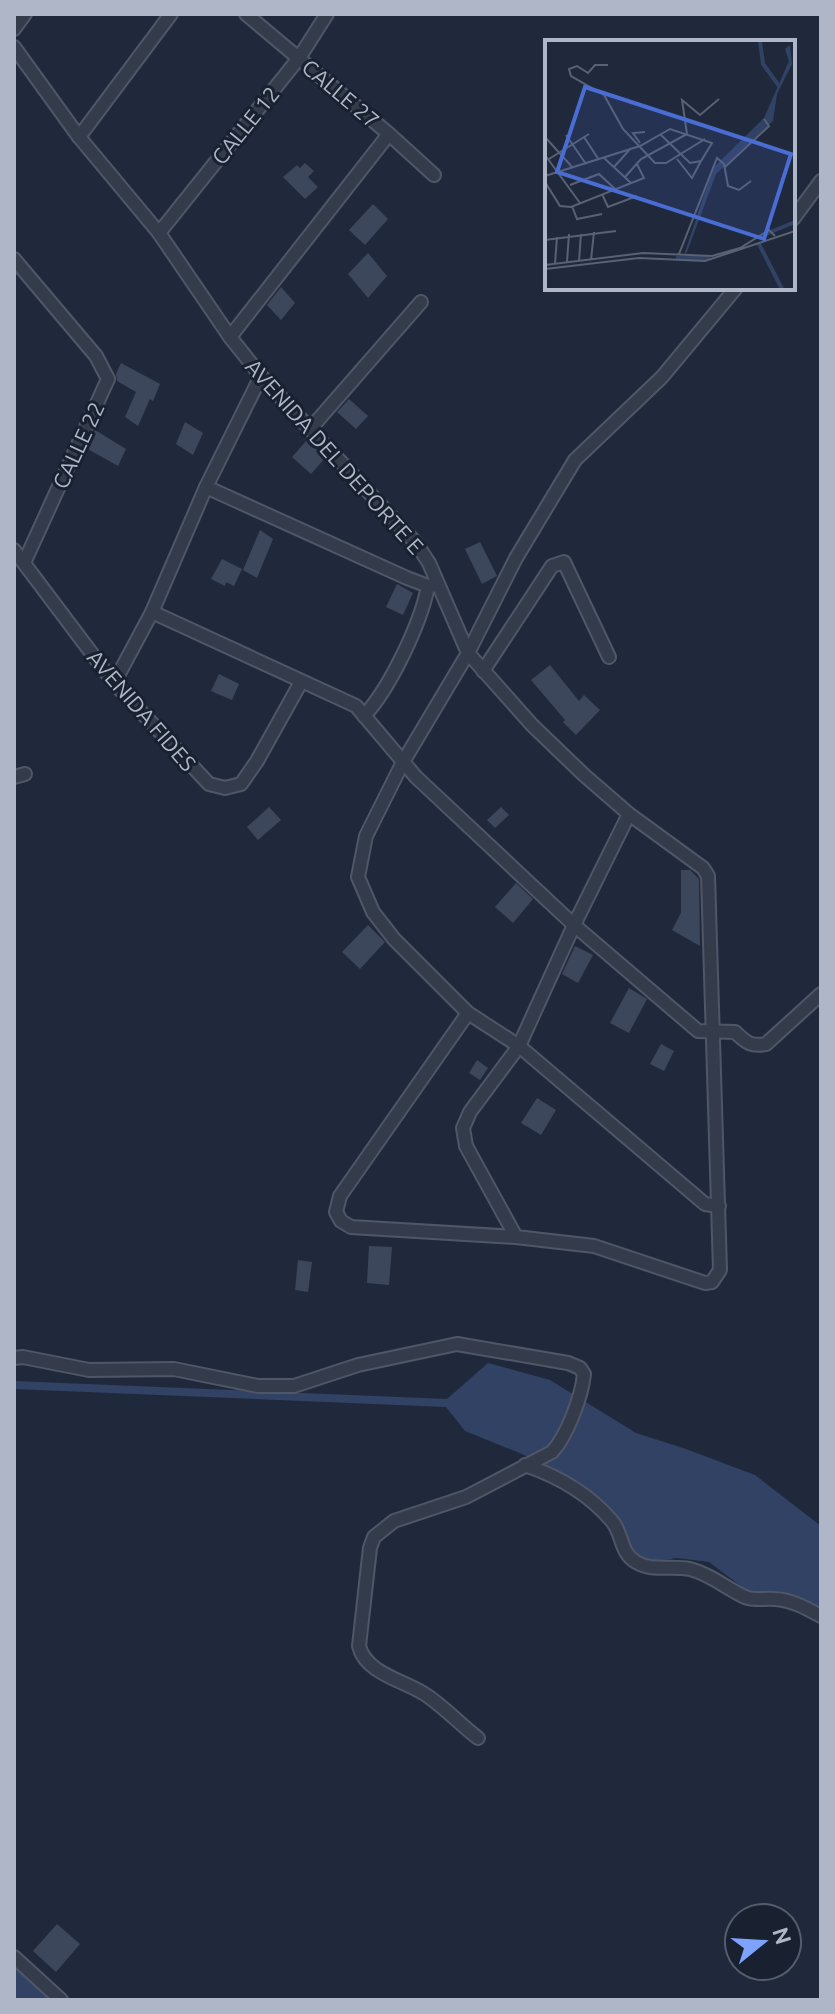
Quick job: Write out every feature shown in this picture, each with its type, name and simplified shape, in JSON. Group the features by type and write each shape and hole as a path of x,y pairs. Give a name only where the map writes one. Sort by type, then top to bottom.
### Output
{"street":[{"path":"14,29 25,14"},
{"path":"79,137 171,14"},
{"name":"CALLE 27","path":"246,14 434,175"},
{"name":"CALLE 12","path":"159,233 299,58 327,14"},
{"name":"AVENIDA DEL DEPORTE E","path":"14,47 79,137 159,233 230,337 261,376 416,543 429,563 433,586 468,653 483,671 532,725 629,814 703,868 708,876 712,1032"},
{"path":"230,337 389,134"},
{"path":"795,216 821,181"},
{"name":"CALLE 22","path":"14,259 96,356 108,379 24,563"},
{"path":"719,1206 705,1204 519,1046 468,1013 394,939 373,912 358,877 366,836 403,762 468,653 516,558 575,460 662,377 734,290"},
{"path":"311,428 421,302"},
{"path":"114,683 152,612 206,487 261,376"},
{"path":"206,487 433,586 392,678 364,716"},
{"name":"AVENIDA FIDES","path":"14,550 114,683 202,779 225,788 241,784 301,682"},
{"path":"483,671 552,566 564,562 609,657"},
{"path":"152,612 356,706 416,777 574,925 698,1031 735,1032 747,1044 766,1044 821,994"},
{"path":"516,1237 466,1146 463,1128 470,1112 519,1046 629,814"},
{"path":"468,1013 340,1196 336,1212 341,1221 351,1227 516,1237 594,1246 705,1283 712,1282 720,1270 712,1032"},
{"path":"14,1358 23,1357 89,1370 174,1369 258,1386 294,1386 358,1365 457,1344 568,1363 580,1368 584,1374 583,1384 563,1441 552,1452 447,1506 394,1521 374,1537 366,1567 359,1646 361,1655 381,1672 406,1682 428,1696 478,1738"},
{"path":"525,1465 550,1474 585,1496 613,1522 626,1555 634,1561 644,1566 677,1566 700,1572 744,1597 790,1601 821,1616"},
{"path":"14,1957 61,2000"}],"water":[{"path":"488,1363 550,1380 636,1433 755,1475 821,1526 821,1611 799,1598 750,1593 709,1562 677,1558 651,1562 632,1553 623,1526 602,1503 576,1482 522,1454 465,1431 446,1407 14,1389 14,1381 447,1399"}],"building":[{"path":"305,163 314,171 308,177 318,187 305,199 283,177 297,165 300,168"},
{"path":"373,204 388,219 365,245 349,230"},
{"path":"368,253 387,276 368,298 348,274"},
{"path":"281,287 295,303 281,320 267,305"},
{"path":"121,363 160,384 138,426 125,417 136,392 117,381 116,374"},
{"path":"349,399 368,416 356,429 337,412"},
{"path":"185,422 203,433 193,455 176,444"},
{"path":"95,430 126,449 118,466 86,448"},
{"path":"307,440 325,458 311,474 292,457"},
{"path":"260,530 273,539 257,578 243,570"},
{"path":"480,542 497,576 482,584 465,549"},
{"path":"222,559 242,569 234,586 226,582 225,586 211,579"},
{"path":"397,584 413,593 403,615 386,607"},
{"path":"550,665 579,701 584,695 600,710 576,735 531,680"},
{"path":"219,674 239,684 232,700 211,691"},
{"path":"269,807 281,820 258,840 247,827"},
{"path":"501,807 509,815 495,828 487,820"},
{"path":"681,870 690,870 699,879 700,946 672,930 681,913"},
{"path":"516,883 533,899 513,923 495,907"},
{"path":"368,925 385,942 360,969 342,952"},
{"path":"575,946 593,955 578,983 562,974"},
{"path":"629,988 647,999 629,1033 610,1023"},
{"path":"661,1044 674,1051 664,1071 650,1064"},
{"path":"477,1060 488,1068 480,1080 469,1073"},
{"path":"537,1098 556,1110 541,1135 521,1123"},
{"path":"369,1246 392,1247 389,1285 367,1283"},
{"path":"298,1260 312,1262 308,1292 295,1290"},
{"path":"57,1924 80,1944 56,1972 33,1951"}],"waterway":[{"path":"14,1982 35,2000"}]}
